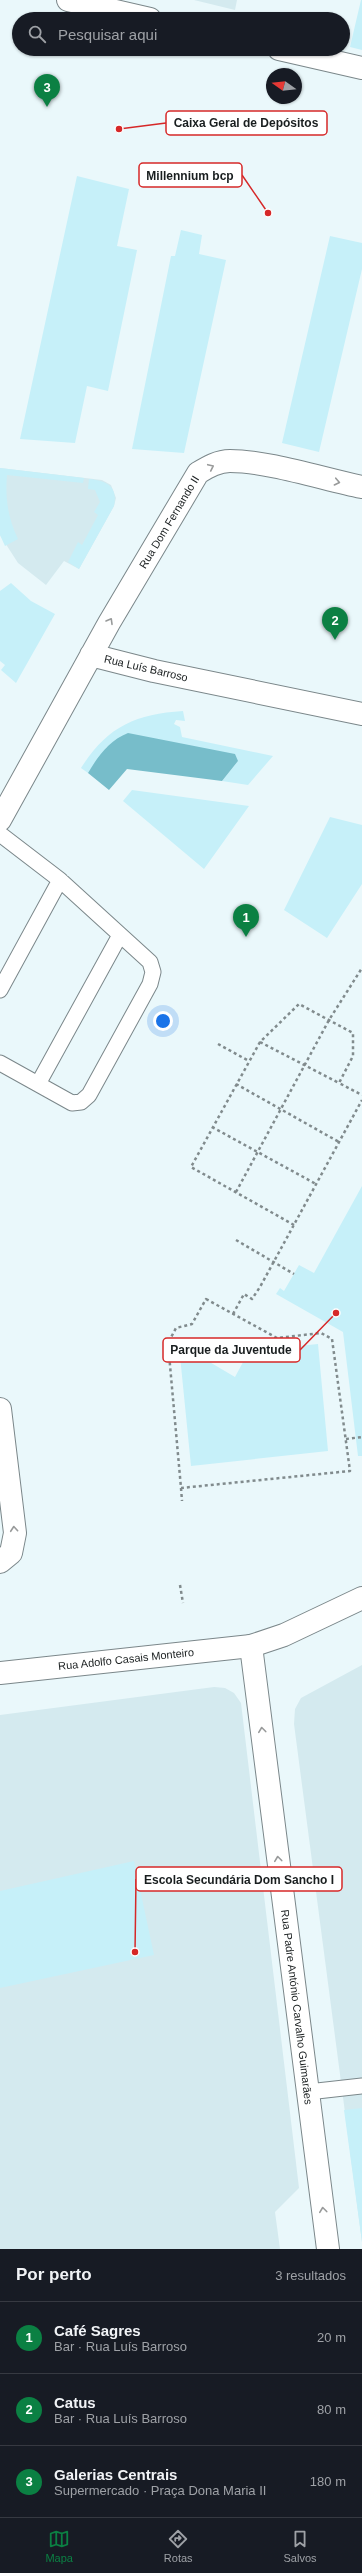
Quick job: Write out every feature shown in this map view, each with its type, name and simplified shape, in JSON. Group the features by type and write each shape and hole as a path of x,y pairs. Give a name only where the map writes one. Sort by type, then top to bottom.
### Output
{"street":[{"path":"68,0 120,12"},
{"path":"310,56 362,68"},
{"name":"Rua Dom Fernando II","path":"91,655 198,473 212,465 228,461 255,464 362,487"},
{"name":"Rua Luís Barroso","path":"0,820 91,655 161,672 362,714"},
{"path":"0,1408 15,1533 11,1553 0,1562"},
{"name":"Rua Adolfo Casais Monteiro","path":"0,1673 251,1646 284,1635 362,1598"},
{"name":"Rua Padre António Carvalho Guimarães","path":"251,1646 328,2249"}],"lane":[{"path":"0,834 60,880 150,962 153,972 147,991 88,1095 81,1102 72,1103 0,1063"},
{"path":"0,990 60,880"},
{"path":"38,1084 120,936"},
{"path":"308,2092 362,2086"}],"path":[{"path":"236,1192 329,1020 362,968"},
{"path":"294,1225 191,1167 260,1042 298,1004 353,1033 353,1056 339,1083"},
{"path":"260,1042 362,1095"},
{"path":"218,1044 249,1062"},
{"path":"236,1084 340,1142"},
{"path":"233,1314 244,1294 252,1299 275,1262 362,1100"},
{"path":"212,1127 316,1184"},
{"path":"236,1240 294,1274"},
{"path":"181,1488 350,1471 332,1339 321,1333 277,1338 206,1299 192,1324 176,1328 168,1343 182,1501"},
{"path":"346,1440 362,1437"},
{"path":"180,1585 183,1603"}],"shaded area":[{"path":"194,0 237,0 235,10"},
{"path":"362,0 362,50 350,47"},
{"path":"77,176 129,189 117,246 137,250 108,391 87,386 75,443 20,439"},
{"path":"181,230 202,235 199,254 226,260 184,453 132,449 171,256 175,256"},
{"path":"330,236 362,243 362,269 319,452 282,443"},
{"path":"0,468 102,480 111,485 116,498 114,506 79,569 64,561 46,585 18,563 0,535"},
{"path":"0,468 84,478 83,483 7,475 6,492 8,508 18,539 5,546 0,535"},
{"path":"89,479 101,481 110,486 113,489 115,499 114,506 79,569 68,562 78,542 82,545 98,515 94,512 100,502 95,490 88,489"},
{"path":"11,583 31,601 55,614 16,683 1,670 5,665 0,661 0,591"},
{"path":"183,711 185,721 176,720 174,724 180,727 182,737 273,756 248,785 222,781 238,761 107,747 88,773 81,768 101,742 124,725 150,715"},
{"path":"128,733 235,754 238,761 222,781 127,769 109,790 88,773 110,744"},
{"path":"132,790 249,806 204,869 123,801"},
{"path":"330,817 362,825 362,884 327,938 284,910"},
{"path":"362,1186 362,1456 358,1456 343,1332 276,1294 280,1288 284,1291 299,1265 314,1273"},
{"path":"201,1343 196,1354 235,1377 249,1351 318,1344 328,1451 191,1466 179,1346"},
{"path":"362,1665 362,2242 294,1724 295,1709 301,1698"},
{"path":"214,1687 225,1688 234,1693 241,1703 299,2188 275,2212 280,2249 0,2249 0,1715"},
{"path":"134,1861 154,1955 0,1988 0,1891"},
{"path":"362,2108 362,2242 344,2110"}],"place":[{"name":"Galerias Centrais","path":"47,107"},
{"name":"Caixa Geral de Depósitos","path":"119,129"},
{"name":"Millennium bcp","path":"268,213"},
{"name":"Catus","path":"335,640"},
{"name":"Café Sagres","path":"246,937"},
{"name":"Parque da Juventude","path":"336,1313"},
{"name":"Escola Secundária Dom Sancho I","path":"135,1952"}]}
